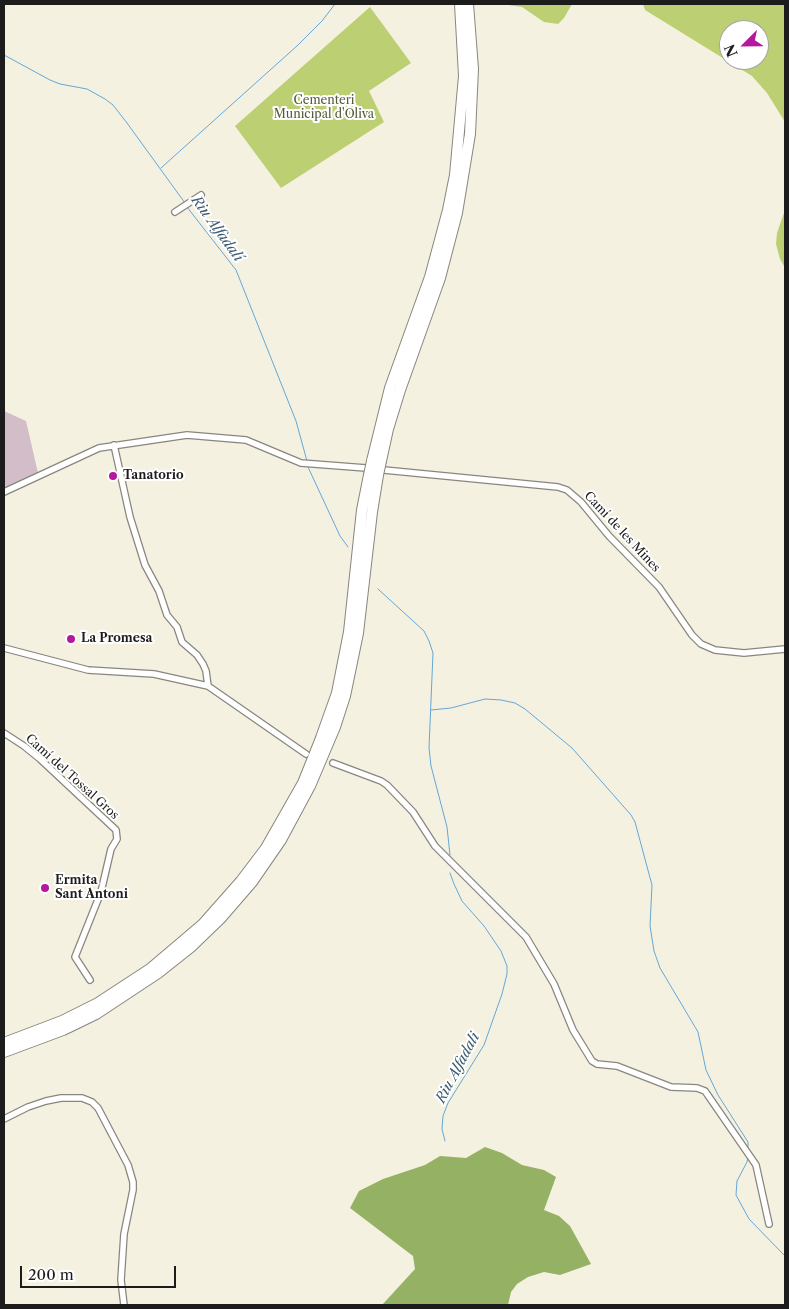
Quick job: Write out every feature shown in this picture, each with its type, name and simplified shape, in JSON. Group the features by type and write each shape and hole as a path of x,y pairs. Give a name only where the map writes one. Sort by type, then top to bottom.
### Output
{"highway":[{"path":"4,1052 63,1030 116,1003 192,946 225,914 252,882 281,840 310,786 335,727 345,696 358,633 372,512 375,468 390,388 430,277 448,210 455,175 464,76 460,4"},
{"path":"4,1043 70,1018 98,1003 150,969 203,924 241,881 266,848 303,783 322,738 337,693 349,632 362,510 400,390 440,278 457,214 470,134 473,69 468,4"}],"street":[{"path":"177,211 201,195"},
{"name":"Camí de les Mines","path":"4,492 99,448 187,435 216,439 246,440 301,463 375,468 558,487 567,490 581,502 609,536 659,587 692,635 701,644 715,650 744,653 785,649"},
{"path":"114,445 130,517 145,565 159,591 167,615 177,627 182,642 197,655 203,664 208,686"},
{"path":"4,648 88,670 154,674 208,686 306,754"},
{"name":"Camí del Tossal Gros","path":"4,733 40,759 116,830 117,839 111,849 101,892 75,956 90,980"},
{"path":"333,763 381,781 387,786 413,812 434,846 526,937 550,976 573,1030 592,1061 597,1064 616,1066 671,1087 697,1088 705,1091 756,1165 769,1224"},
{"path":"4,1119 36,1104 61,1098 82,1098 92,1102 98,1108 128,1165 133,1182 124,1234 121,1280 124,1305"}],"shaded area":[{"path":"4,411 26,421 38,473 4,488"}],"green space":[{"path":"501,4 572,4 558,24 544,22 522,7"},
{"path":"643,4 785,4 785,122 767,93 752,76 742,70 769,70 769,20 719,20 719,56 645,10"},
{"name":"Cementeri Municipal d'Oliva","path":"370,7 411,63 369,91 384,122 281,188 235,126"},
{"path":"785,210 785,268 780,259 776,244 777,233"},
{"path":"485,1147 502,1153 522,1165 544,1170 556,1177 544,1210 559,1216 570,1226 591,1264 560,1275 544,1272 528,1277 517,1284 511,1292 508,1305 382,1305 415,1269 413,1256 350,1208 359,1191 383,1179 425,1165 440,1156 466,1158"}],"waterway":[{"path":"161,168 298,45 322,21 335,4"},
{"name":"Riu Alfadalí","path":"4,55 50,80 60,84 87,89 113,105 185,203"},
{"name":"Riu Alfadalí","path":"187,207 236,270 296,421 307,461"},
{"name":"Riu Alfadalí","path":"308,467 340,536 348,547"},
{"path":"378,589 424,631 433,653 429,748 431,766 447,827 450,855"},
{"path":"431,710 451,708 485,699 515,703 572,748 631,815 635,822 652,885 650,926 654,951 660,968 698,1032 706,1070 718,1095 748,1142 748,1148"},
{"name":"Riu Alfadali","path":"445,1141 442,1129 443,1116 448,1103 484,1045 507,974 507,966 501,951 484,926 462,901 450,873"},
{"path":"748,1157 737,1181 736,1195 749,1219 785,1256"}],"place":[{"name":"Tanatorio","path":"113,476"},
{"name":"La Promesa","path":"71,639"},
{"name":"Ermita Sant Antoni","path":"45,888"}]}
